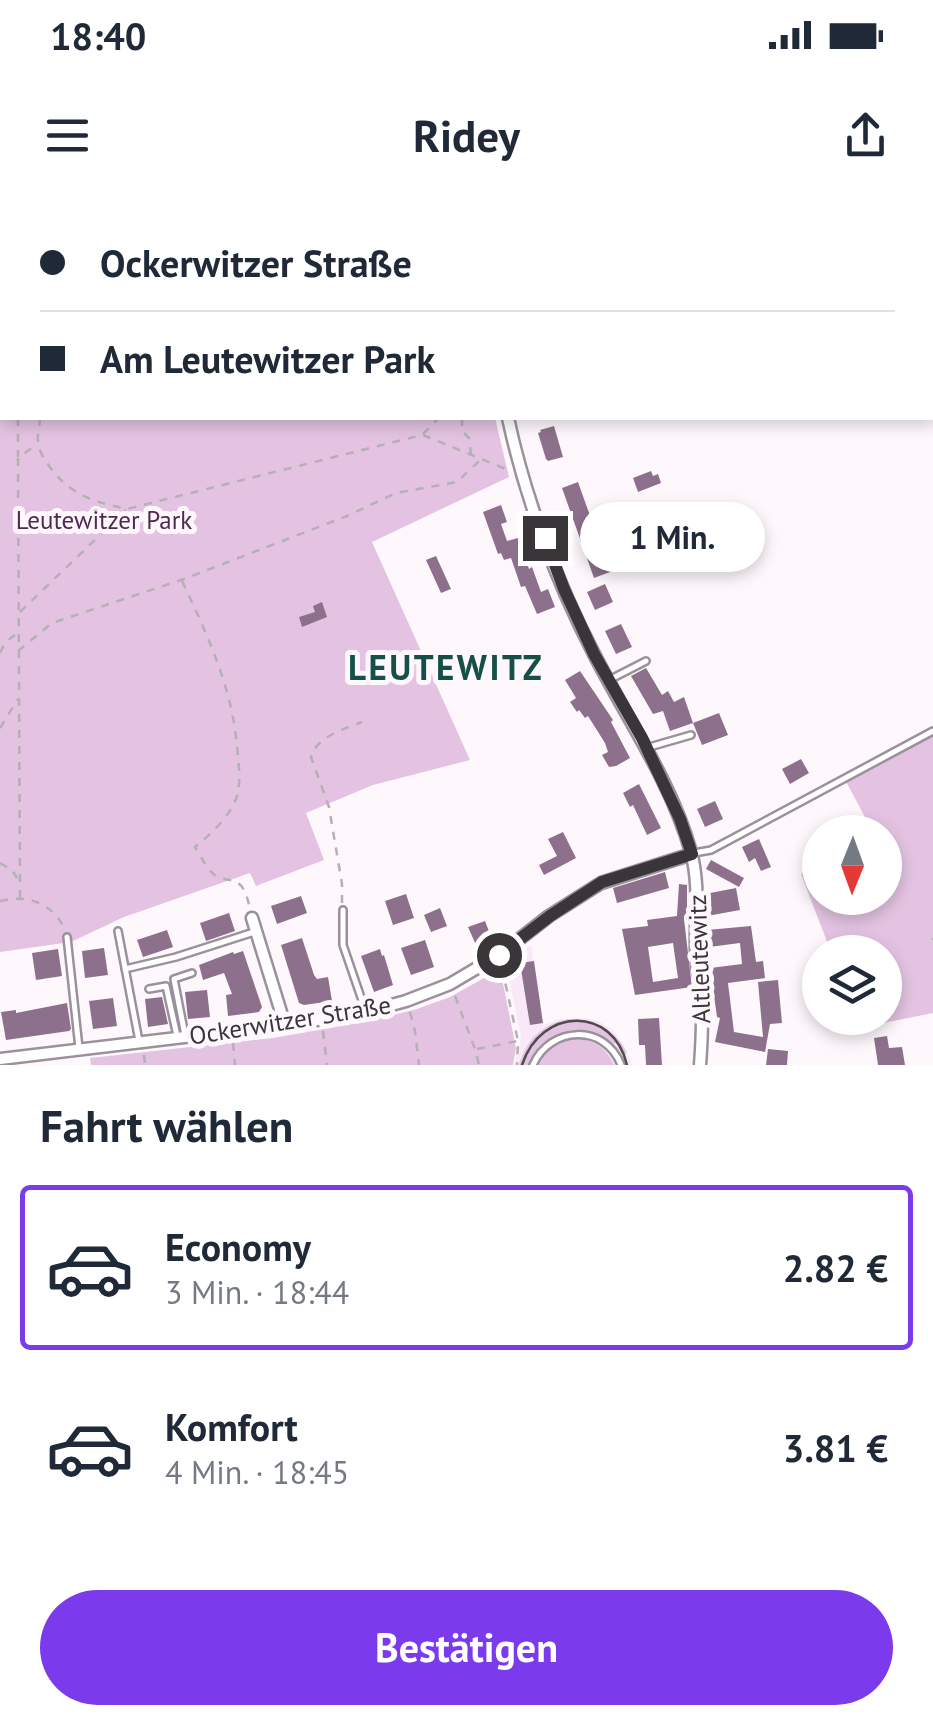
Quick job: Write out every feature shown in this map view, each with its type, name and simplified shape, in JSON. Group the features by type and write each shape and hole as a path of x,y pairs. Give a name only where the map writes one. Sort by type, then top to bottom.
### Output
{"street":[{"name":"Altleutewitz","path":"508,420 522,476 564,589 594,654 646,748 692,854 697,888 696,956 704,1027 700,1065"},
{"name":"Ockerwitzer Straße","path":"0,1059 35,1059 79,1049 285,1025 366,1012 406,1001 450,984 499,955 602,882 692,854"},
{"path":"252,918 285,1025"}],"lane":[{"path":"609,680 646,661"},
{"name":"Ockerwitzer Straße","path":"692,854 711,850 933,731"},
{"path":"646,748 691,735"},
{"path":"342,910 342,945 366,1012"},
{"path":"118,931 141,1043"},
{"path":"125,969 176,958 256,931"},
{"path":"67,936 79,1049"},
{"path":"181,1038 174,979 192,973"},
{"path":"149,989 166,986 181,1038"},
{"path":"533,1065 540,1051 552,1041 579,1034 603,1041 620,1065"}],"path":[{"path":"18,420 20,898"},
{"path":"40,420 38,444 60,480 80,496 128,509 422,435 437,420"},
{"path":"462,420 462,431 469,438 472,455"},
{"path":"422,435 522,476"},
{"path":"18,458 38,444"},
{"path":"18,651 52,623 182,580 396,493 457,482 480,459"},
{"path":"19,613 128,509"},
{"path":"182,580 218,659 234,714 238,759 238,795 216,831 195,847 211,872 246,889 252,918"},
{"path":"0,653 5,642 18,632"},
{"path":"0,728 20,697"},
{"path":"342,910 342,884 330,807 311,757 318,743 362,722"},
{"path":"0,864 12,870 20,882"},
{"path":"0,901 20,898 44,904 56,914 67,936"},
{"path":"499,955 518,1041 517,1065"},
{"path":"450,984 479,1065"},
{"path":"406,1001 415,1031 418,1065"},
{"path":"322,1019 327,1065"},
{"path":"231,1032 235,1065"},
{"path":"475,1049 518,1041"},
{"path":"141,1043 145,1065"}],"shaded area":[{"path":"531,945 543,1025 560,1019 598,1021 613,1030 632,1065 514,1065 521,1037 506,964"}],"green space":[{"name":"Leutewitzer Park","path":"0,420 495,420 509,477 372,542 470,760 373,785 306,813 324,860 256,886 250,873 124,917 71,942 0,952"},
{"path":"933,727 933,1013 902,1019 902,935 824,935 817,915 902,915 902,815 864,815 843,776"},
{"path":"500,969 516,1048 513,1065 91,1065 90,1058 273,1038 369,1021 450,997"},
{"path":"569,1019 604,1027 627,1053 622,1054 616,1043 590,1031 566,1031 544,1043 528,1065 519,1065 537,1034"},
{"path":"573,1039 598,1045 614,1065 538,1065 552,1047"}],"building":[{"path":"554,426 563,457 548,461 538,433"},
{"path":"651,471 653,476 658,474 661,483 638,492 633,478"},
{"path":"578,482 610,572 594,578 562,488"},
{"path":"501,505 507,522 501,524 507,541 518,538 541,592 548,589 555,607 537,614 525,586 521,587 511,558 504,560 498,554 483,512"},
{"path":"436,556 451,589 441,593 426,560"},
{"path":"605,584 613,602 595,610 587,592"},
{"path":"322,602 327,617 302,627 299,617 315,612 313,606"},
{"path":"621,624 632,647 616,654 605,631"},
{"path":"646,668 662,695 668,691 674,702 684,697 693,723 670,731 663,711 653,714 631,676"},
{"path":"580,671 613,720 630,758 616,766 609,767 602,755 608,752 605,743 588,716 577,712 570,702 576,698 565,680"},
{"path":"719,713 728,735 702,745 693,723"},
{"path":"801,759 809,773 790,784 782,769"},
{"path":"639,784 661,828 647,835 623,793"},
{"path":"715,801 723,819 705,827 697,809"},
{"path":"563,832 576,858 544,875 539,865 557,856 548,839"},
{"path":"759,839 771,867 761,871 755,858 749,862 742,847"},
{"path":"711,860 744,878 739,887 706,869"},
{"path":"665,872 669,888 617,903 613,888"},
{"path":"679,884 687,885 684,919 692,987 635,995 622,929 648,926 647,920 677,916","holes":["673,943 678,978 653,982 648,947"]},
{"path":"736,888 740,910 707,916 705,894"},
{"path":"406,894 414,918 393,925 385,901"},
{"path":"301,896 307,913 277,924 271,906"},
{"path":"440,908 447,926 431,932 424,915"},
{"path":"229,913 235,931 206,941 200,923"},
{"path":"485,921 492,939 476,945 468,927"},
{"path":"751,926 756,962 763,961 765,978 728,983 734,1032 763,1037 758,982 778,980 782,1023 770,1024 765,1052 715,1042 720,1018 710,968 742,964 740,943 709,947 707,930"},
{"path":"167,930 173,947 143,957 137,940"},
{"path":"302,938 314,975 317,979 328,977 332,1001 299,1003 281,945"},
{"path":"425,940 434,967 411,975 401,948"},
{"path":"104,948 108,975 85,978 82,951"},
{"path":"58,949 62,976 36,980 32,953"},
{"path":"380,949 393,985 374,992 361,956"},
{"path":"243,951 262,1007 259,1012 228,1016 226,995 232,994 224,973 203,980 199,965"},
{"path":"534,961 543,1023 530,1025 520,963"},
{"path":"207,990 210,1017 188,1019 185,992"},
{"path":"162,997 168,1024 148,1027 145,999"},
{"path":"113,998 117,1026 93,1029 89,1001"},
{"path":"67,1003 69,1031 6,1040 1,1012 16,1013"},
{"path":"659,1018 662,1065 646,1065 645,1045 639,1045 638,1019"},
{"path":"887,1036 889,1048 902,1047 905,1065 878,1065 874,1038"},
{"path":"768,1049 788,1051 787,1065 766,1065"}],"tram line":[{"path":"522,1065 531,1046 544,1032 576,1021 593,1023 607,1032 619,1045 627,1065"}],"district":[{"name":"LEUTEWITZ","path":"446,667"}],"route":[{"path":"499,955 602,882 692,854 642,738 594,654 545,538"}]}
